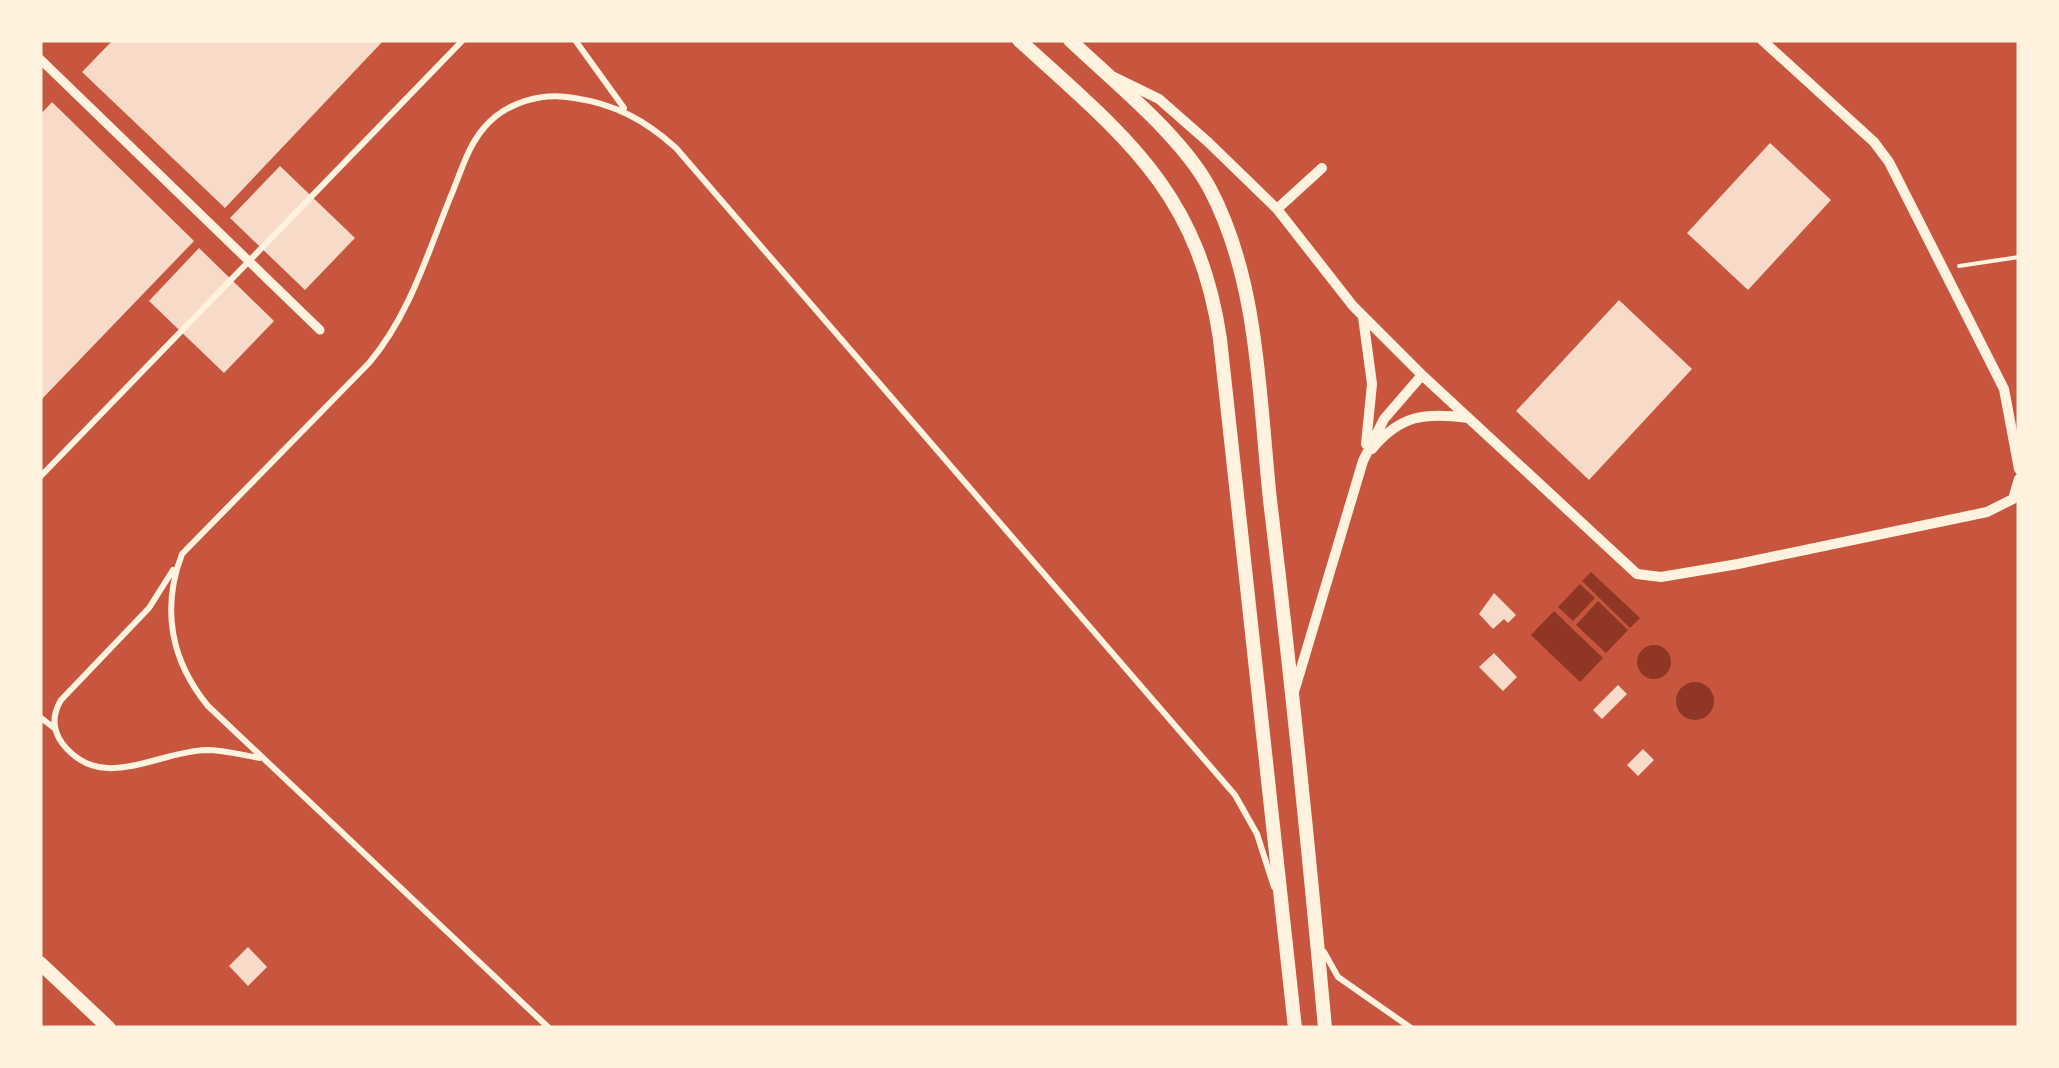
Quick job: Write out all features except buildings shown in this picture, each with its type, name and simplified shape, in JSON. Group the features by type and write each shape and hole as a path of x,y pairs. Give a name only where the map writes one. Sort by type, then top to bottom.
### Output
{"street":[{"path":"1019,40 1091,106 1157,176 1186,221 1207,276 1220,339 1295,1028"},
{"path":"1070,40 1191,159 1214,196 1237,256 1253,347 1325,1028"},
{"path":"1762,40 1879,148 2004,389 2019,469"},
{"path":"40,59 320,330"},
{"path":"1104,72 1168,106 1277,209 1363,316 1422,375 1631,570 1643,576 1662,577 1844,544 1995,510 2013,499 2019,478"},
{"path":"1277,209 1322,168"},
{"path":"1363,316 1372,384 1364,460"},
{"path":"1292,698 1364,460 1384,419 1422,375"},
{"path":"1364,460 1386,432 1404,421 1433,415 1469,418"},
{"path":"40,963 109,1028"}],"lane":[{"path":"40,476 463,40"},
{"path":"575,40 625,111"},
{"path":"55,729 54,715 62,700 149,608 182,554 381,350 407,305 468,154 484,127 508,108 542,97 564,96 625,111 651,126 688,162 1234,795 1257,834 1286,930"},
{"path":"182,554 174,574 170,605 174,639 183,669 208,706 548,1028"},
{"path":"40,716 55,729 68,749 98,769 207,750 261,758"},
{"path":"1314,910 1325,958 1334,972 1411,1028"}],"path":[{"path":"1946,273 1967,263 2019,256"}],"shaded area":[{"path":"1591,572 1640,618 1630,628 1582,581"},
{"path":"1580,584 1595,598 1573,621 1558,607"},
{"path":"1598,601 1628,630 1606,653 1576,625"},
{"path":"1554,611 1603,658 1580,682 1531,635"},
{"path":"1654,645 1666,650 1671,662 1666,674 1654,679 1642,674 1637,662 1642,650"},
{"path":"1695,682 1708,688 1714,701 1708,714 1695,720 1682,714 1676,701 1682,688"}]}
